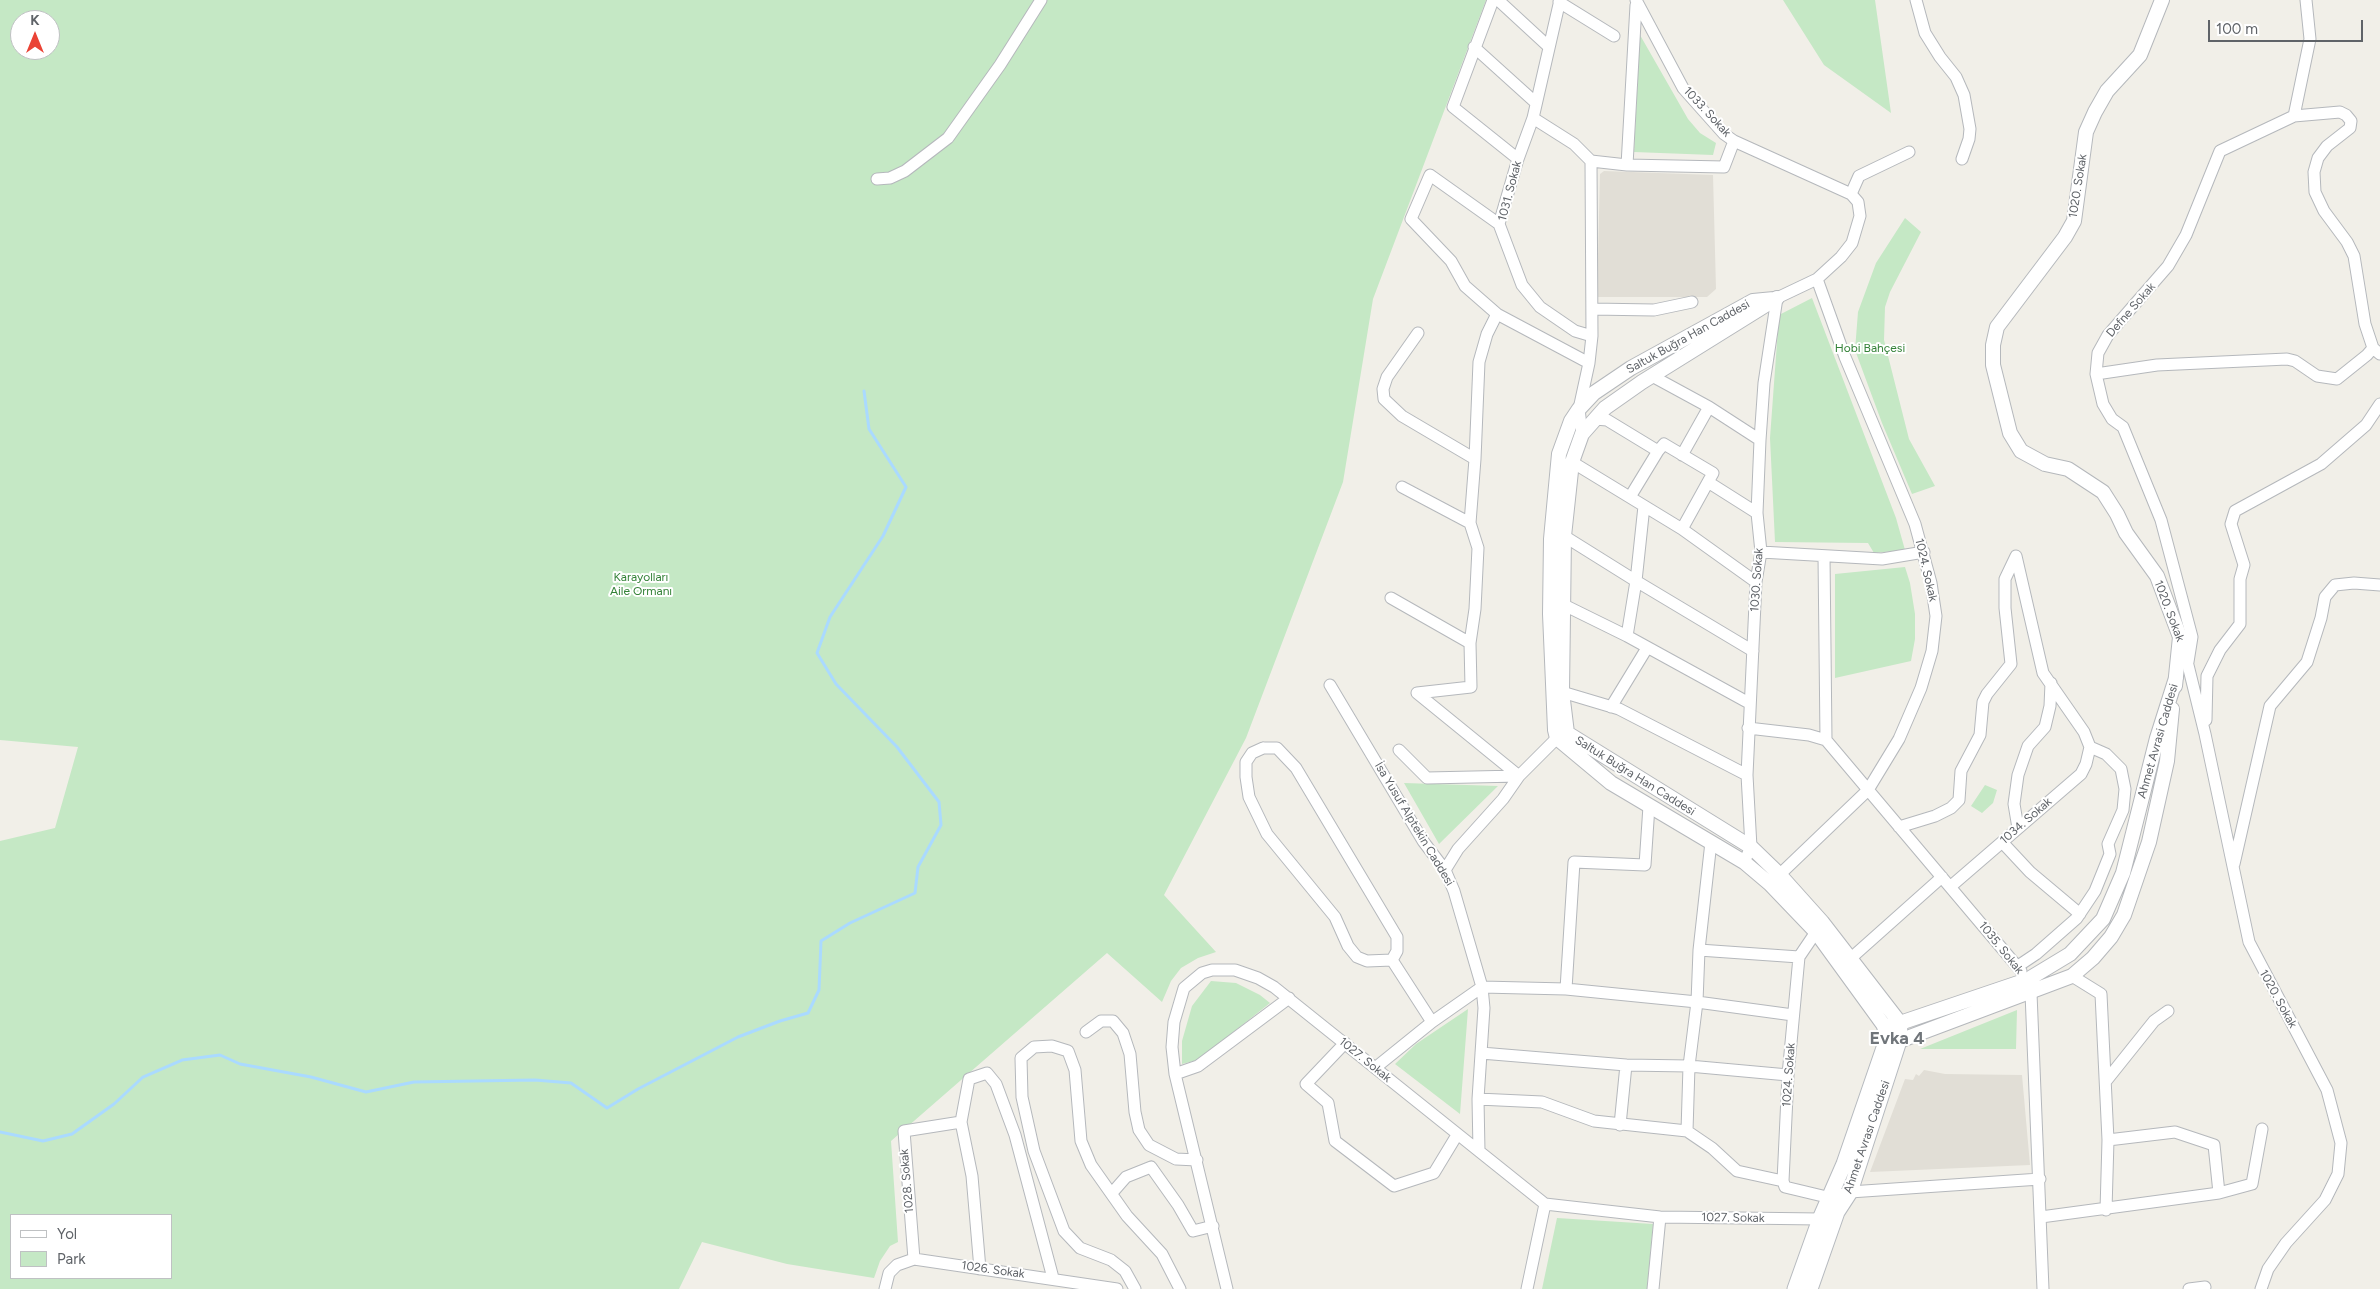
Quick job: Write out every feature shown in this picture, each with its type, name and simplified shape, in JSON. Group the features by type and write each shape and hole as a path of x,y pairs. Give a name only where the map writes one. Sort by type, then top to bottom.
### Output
{"main road":[{"path":"1890,1037 1900,1023"},
{"name":"Ahmet Avrası Caddesi","path":"1810,1289 1838,1212 1850,1192 1890,1037"},
{"name":"Ahmet Avrası Caddesi","path":"1795,1289 1820,1219 1831,1198 1890,1037"}],"street":[{"path":"877,179 890,178 905,171 948,138 1000,65 1041,0"},
{"path":"1493,0 1453,107 1518,159"},
{"path":"1498,0 1549,46"},
{"path":"1916,0 1925,33 1940,57 1956,77 1964,95 1970,129 1962,160"},
{"name":"1020. Sokak","path":"2162,0 2140,56 2107,91 2086,132 2074,221 2065,237 1997,328 1993,345 1993,365 2010,433 2021,451 2045,464 2068,469 2103,492 2126,533 2157,576 2188,662 2252,952 2327,1090 2341,1143 2338,1174 2326,1200 2286,1243 2268,1270 2261,1289"},
{"path":"2096,374 2157,365 2287,358 2295,361 2317,376 2337,380 2367,355 2376,351 2365,324 2354,256 2347,242 2324,211 2315,192 2314,172 2318,158 2326,146 2350,128 2351,121 2340,112 2294,116 2310,39 2306,0"},
{"path":"1559,1 1614,36"},
{"name":"1031. Sokak","path":"1559,1 1533,118 1518,159 1500,224 1522,285 1540,307 1575,331 1592,336"},
{"path":"1626,166 1636,2"},
{"name":"1033. Sokak","path":"1636,2 1684,88 1724,134 1734,141 1851,194"},
{"path":"1474,47 1536,103"},
{"name":"Defne Sokak","path":"2188,662 2192,636 2160,520 2123,427 2112,419 2103,404 2096,374 2098,353 2108,335 2162,273 2186,235 2220,151 2294,116"},
{"path":"1533,118 1574,144 1591,161 1626,166 1724,167 1734,141"},
{"path":"1777,298 1817,279 1841,257 1852,243 1860,216 1858,202 1851,194 1860,176 1909,152"},
{"path":"1582,434 1579,409 1589,363 1592,336 1591,161"},
{"path":"1500,224 1430,175 1411,219 1452,261 1465,286 1497,314 1589,363"},
{"name":"1024. Sokak","path":"1775,879 1868,790 1899,739 1921,688 1932,651 1936,616 1932,583 1915,524 1845,357 1817,279"},
{"name":"Saltuk Buğra Han Caddesi","path":"1562,736 1564,536 1572,462 1582,434 1606,408 1652,376 1777,298"},
{"name":"Saltuk Buğra Han Caddesi","path":"1775,879 1611,783 1562,736 1551,675 1551,539 1559,454 1571,421 1579,409 1602,388 1672,344 1753,300 1777,298"},
{"name":"1030. Sokak","path":"1744,862 1751,848 1747,775 1748,728 1756,582 1761,552 1757,513 1760,440 1764,383 1777,298"},
{"path":"1592,309 1654,310 1692,302"},
{"path":"1497,314 1487,334 1479,362 1470,523 1478,548 1475,609 1470,643 1471,687 1417,693 1519,776"},
{"path":"1418,333 1387,377 1383,389 1384,399 1402,416 1475,459"},
{"path":"1652,376 1709,407 1760,440"},
{"path":"2205,734 2208,676 2220,650 2240,624 2240,579 2244,566 2231,524 2235,511 2321,464 2366,426 2380,404"},
{"path":"1682,455 1709,407"},
{"path":"1595,419 1607,420 1658,451"},
{"path":"1630,497 1664,444 1713,473 1682,529"},
{"path":"1572,462 1682,529 1756,582"},
{"path":"1708,482 1757,513"},
{"path":"1402,487 1470,523"},
{"path":"1627,636 1636,582 1644,506"},
{"path":"1564,536 1636,582 1753,651"},
{"path":"1761,552 1882,559 1924,552"},
{"path":"1748,728 1809,735 1826,740 1824,556"},
{"path":"1899,827 1935,816 1951,808 1959,800 1962,771 1980,735 1983,702 1987,694 2011,664 2005,608 2005,579 2016,556 2043,673 2084,732 2090,747 2106,754 2121,768 2125,789 2123,810 2108,844 2110,854 2095,891 2080,914 2036,954 2018,966"},
{"path":"2234,868 2270,706 2307,662 2321,618 2325,597 2335,585 2354,583 2380,584"},
{"path":"1391,598 1470,643"},
{"path":"1564,605 1627,636 1749,703"},
{"path":"2176,678 2180,636"},
{"path":"1611,707 1647,648"},
{"name":"Ahmet Avrasi Caddesi","path":"1900,1023 2072,976 2093,958 2111,937 2124,915 2148,842 2167,761 2176,678"},
{"name":"Ahmet Avrasi Caddesi","path":"1890,1037 2029,987 2070,954 2103,919 2123,873 2157,738 2176,678"},
{"path":"2018,828 2014,804 2018,775 2028,746 2045,727 2050,706 2051,682"},
{"name":"İsa Yusuf Alptekin Caddesi","path":"1330,685 1423,842 1445,870 1454,891 1482,987 1484,1008 1478,1099 1479,1151"},
{"path":"1562,692 1611,707 1747,775"},
{"path":"1445,870 1458,849 1503,799 1519,776 1562,736"},
{"name":"Saltuk Buğra Han Caddesi","path":"1562,736 1751,848 1775,879 1850,959 1900,1023"},
{"name":"1035. Sokak","path":"1826,740 2018,966 2029,987 2040,1178 2043,1289"},
{"name":"1034. Sokak","path":"1950,887 2081,774 2086,764 2090,747"},
{"path":"1263,748 1276,748 1296,768 1397,937 1397,951 1392,960 1373,962 1357,958 1348,946 1335,918 1267,834 1249,797 1246,762 1252,753 1263,748"},
{"path":"1399,750 1427,778 1519,776"},
{"path":"1566,989 1574,862 1645,865 1649,806"},
{"path":"1687,1131 1689,1066 1697,1002 1699,950 1711,842"},
{"path":"2002,842 2030,872 2080,914"},
{"path":"1850,959 1942,878"},
{"name":"1024. Sokak","path":"1783,1181 1788,1075 1799,957 1819,927"},
{"name":"Saltuk Buğra Han Caddesi","path":"1819,927 1890,1037"},
{"path":"1699,950 1799,957"},
{"path":"1392,960 1432,1022"},
{"name":"1027. Sokak","path":"1227,1289 1175,1074 1172,1047 1174,1022 1184,988 1202,973 1212,970 1235,970 1258,978 1289,998 1545,1204 1660,1217 1820,1219 1838,1212"},
{"path":"2072,976 2101,994 2108,1140 2106,1210"},
{"path":"1375,1068 1432,1022 1482,987 1566,989 1697,1002 1793,1015"},
{"path":"1175,1074 1198,1066 1289,998"},
{"path":"2106,1081 2154,1021 2168,1011"},
{"path":"1086,1032 1101,1021 1113,1021 1123,1033 1130,1054 1135,1112 1139,1130 1149,1145 1170,1157 1197,1160"},
{"path":"1345,1044 1306,1084 1328,1103 1334,1141 1394,1186 1434,1173 1457,1135"},
{"path":"1135,1289 1125,1271 1111,1260 1080,1248 1064,1231 1034,1151 1022,1097 1021,1058 1034,1047 1052,1046 1068,1051 1075,1070 1080,1141 1091,1165 1127,1216 1162,1254 1180,1289"},
{"path":"1481,1053 1626,1065 1689,1066 1788,1075"},
{"path":"1620,1125 1626,1065"},
{"path":"980,1269 972,1176 961,1122 969,1079 987,1073 996,1084 1015,1136 1054,1278"},
{"path":"1478,1099 1542,1102 1594,1121 1687,1131 1712,1148 1737,1171 1783,1181 1785,1187 1831,1198 1850,1192 2040,1178"},
{"name":"1028. Sokak","path":"914,1259 904,1131 961,1122"},
{"path":"2041,1217 2219,1194 2252,1184 2262,1129"},
{"path":"2108,1140 2175,1132 2214,1145 2219,1194"},
{"path":"1112,1193 1126,1178 1151,1166 1178,1205 1193,1231 1213,1226"},
{"path":"1527,1289 1545,1204"},
{"path":"1653,1289 1660,1217"},
{"path":"885,1289 889,1273 897,1265 914,1259"},
{"name":"1026. Sokak","path":"914,1259 1054,1278 1117,1289"},
{"path":"2189,1289 2205,1288"}],"shaded area":[{"path":"1604,171 1713,175 1716,289 1707,297 1597,297 1600,174"},
{"path":"1924,1070 1945,1074 2022,1075 2030,1165 1870,1172 1905,1079 1913,1080 1916,1074 1919,1076"}],"green space":[{"name":"Karayolları Aile Ormanı","path":"0,0 1486,0 1373,299 1343,482 1246,738 1164,895 1216,952 1198,958 1181,968 1171,981 1162,1002 1107,953 891,1141 898,1242 890,1246 880,1261 874,1278 787,1264 702,1242 679,1289 0,1289 0,841 55,828 78,747 0,740"},
{"path":"1783,0 1875,0 1891,113 1824,65"},
{"path":"1640,35 1688,119 1700,133 1716,143 1713,155 1634,152"},
{"name":"Hobi Bahçesi","path":"1905,218 1921,232 1890,292 1885,307 1884,340 1909,439 1935,486 1912,494 1882,423 1855,350 1858,312 1876,263"},
{"path":"1812,298 1896,518 1905,550 1874,553 1868,543 1775,542 1770,438 1779,315"},
{"path":"1905,567 1910,583 1915,614 1915,639 1911,661 1835,678 1835,574"},
{"path":"1404,783 1498,786 1439,844"},
{"path":"1985,785 1997,790 1993,803 1982,813 1971,806"},
{"path":"1211,981 1236,983 1260,995 1270,1003 1198,1060 1182,1064 1182,1041 1192,1006"},
{"path":"1468,1009 1460,1114 1395,1064 1416,1044"},
{"path":"2017,1010 2016,1049 1920,1049"},
{"path":"1557,1218 1653,1224 1647,1289 1542,1289"}],"waterway":[{"path":"0,1132 43,1141 72,1134 114,1104 143,1077 182,1060 220,1055 240,1064 311,1077 366,1092 414,1082 535,1080 571,1083 607,1108 638,1089 738,1037 780,1021 808,1013 819,990 821,941 850,923 915,893 918,867 941,825 939,802 897,747 836,684 817,653 830,617 883,536 906,487 869,429 864,391"}],"district":[{"name":"Evka 4","path":"1897,1039"}]}
